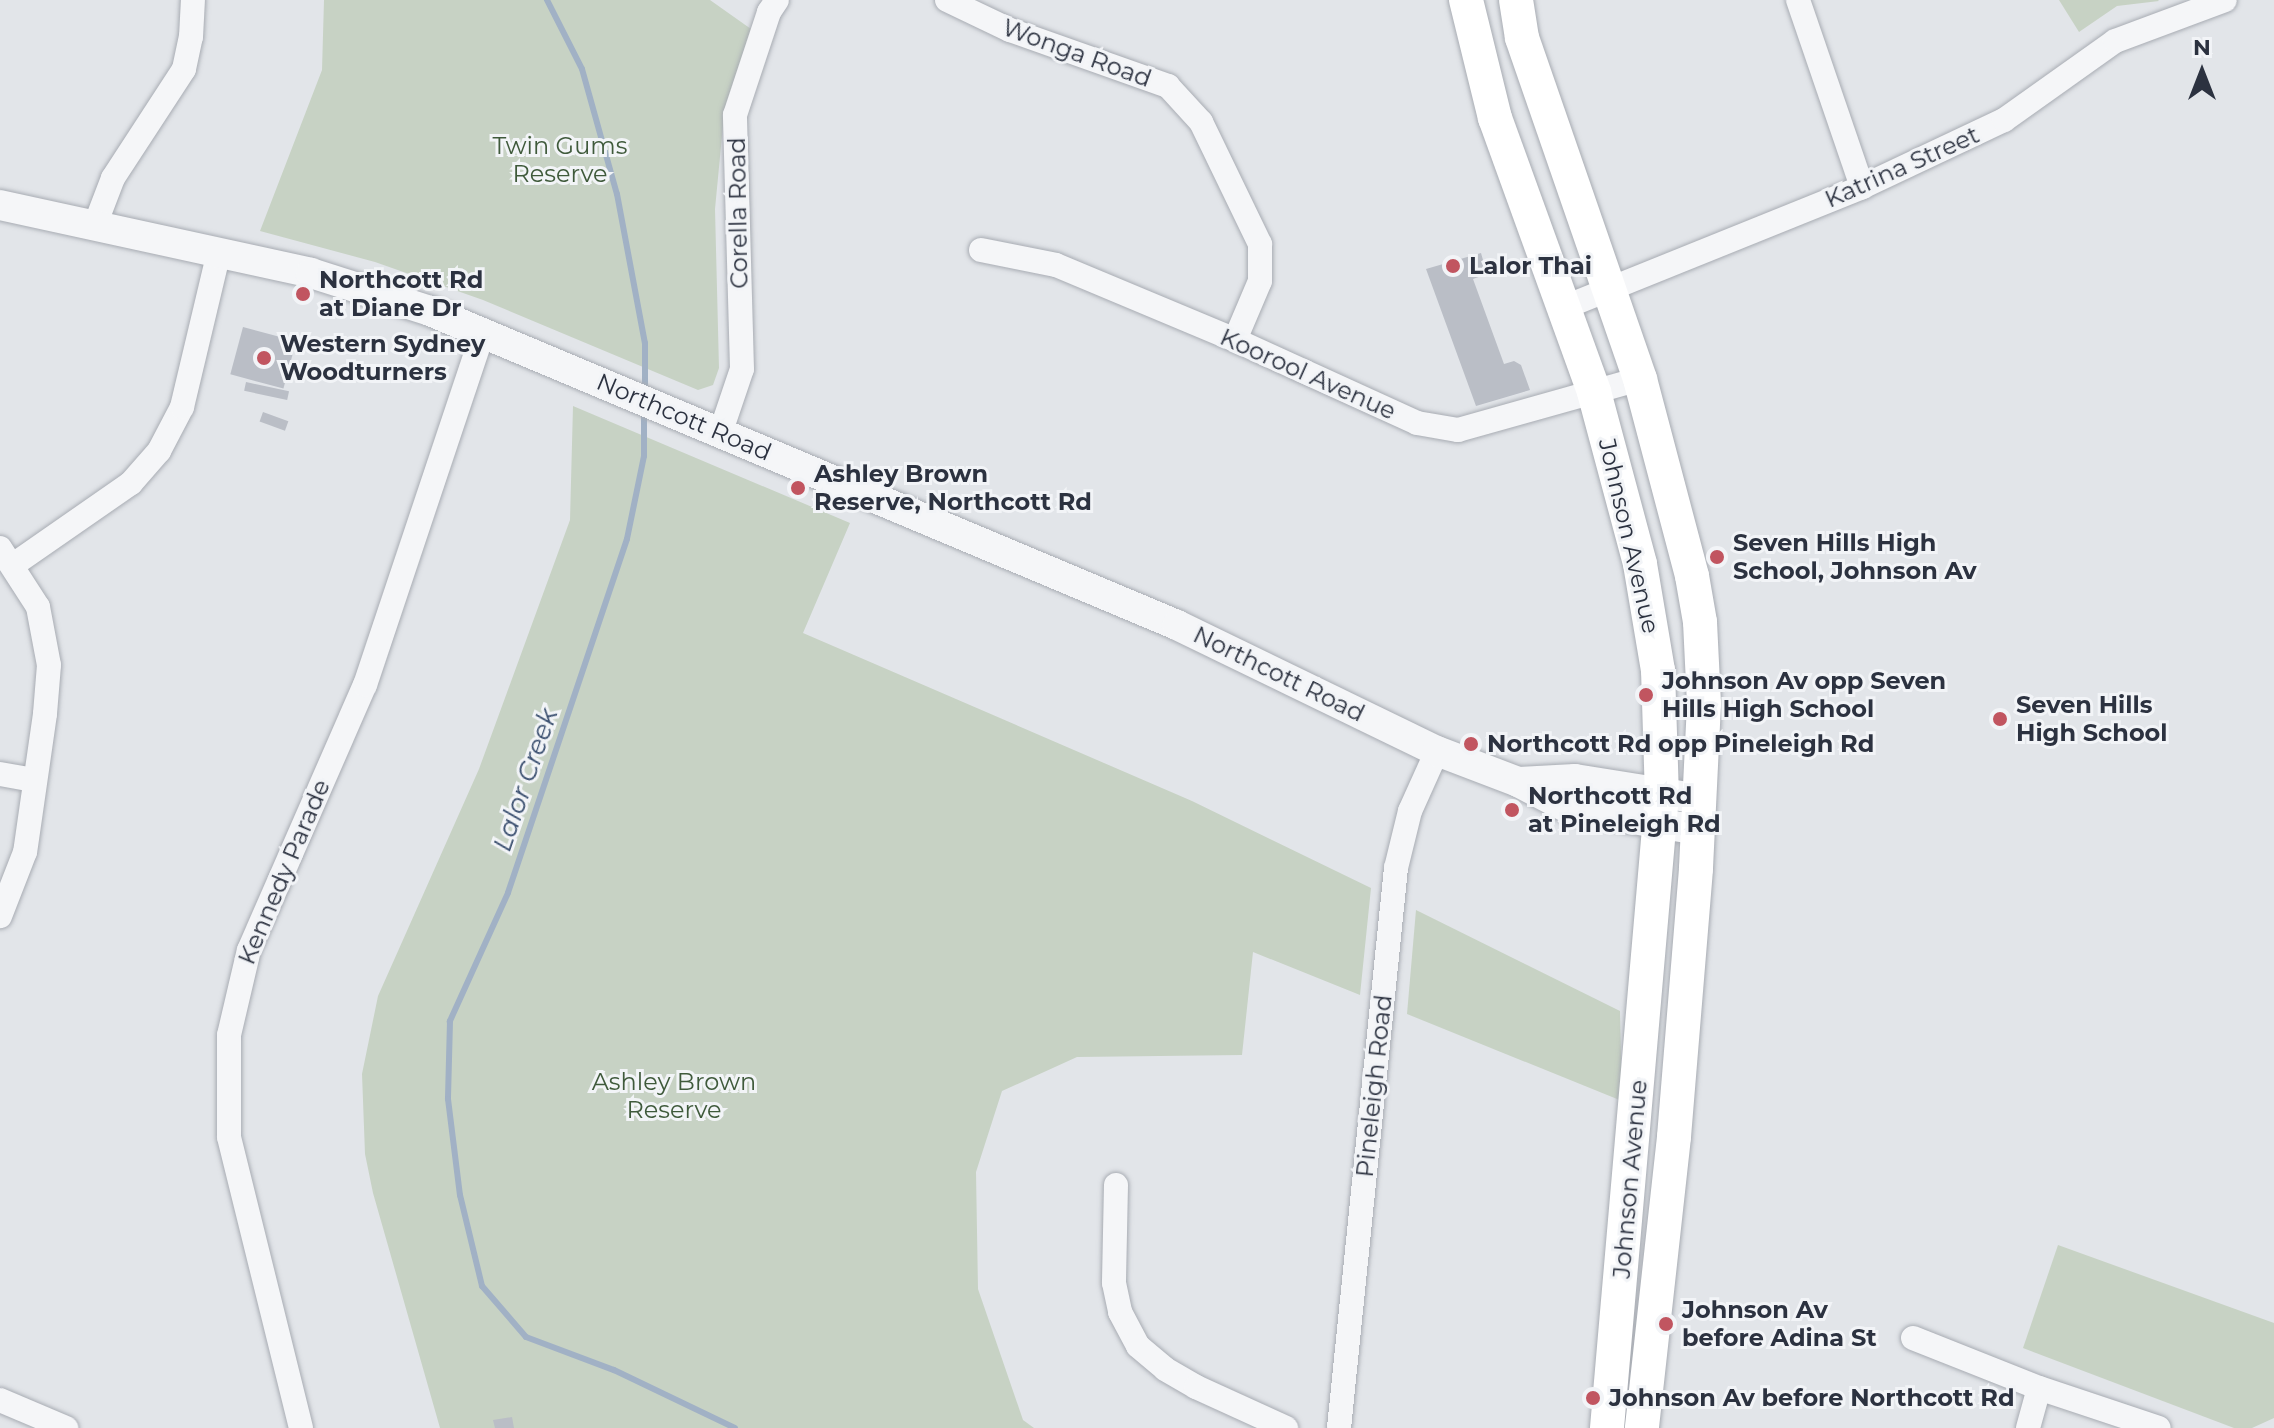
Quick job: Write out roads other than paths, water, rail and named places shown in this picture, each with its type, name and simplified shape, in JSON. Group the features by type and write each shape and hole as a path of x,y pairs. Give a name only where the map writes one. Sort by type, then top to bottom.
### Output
{"main road":[{"name":"Johnson Avenue","path":"1466,0 1495,118 1594,392 1651,611 1658,670 1660,810 1607,1428"},
{"name":"Johnson Avenue","path":"1516,0 1522,38 1640,379 1692,576 1700,622 1704,704 1699,815 1674,1137 1642,1428"}],"street":[{"path":"95,225 113,178 184,69 191,37 193,0"},
{"name":"Corella Road","path":"721,431 742,369 735,115 769,12 777,0"},
{"name":"Wonga Road","path":"947,0 1010,30 1168,86 1201,122 1260,244 1260,281 1235,340"},
{"path":"1798,0 1862,187"},
{"name":"Katrina Street","path":"1563,308 1862,187 2004,120 2115,41 2225,0"},
{"name":"Northcott Road","path":"0,205 219,252 375,292 483,332 721,431 1189,631 1437,751 1518,782 1575,779 1660,810 1699,815"},
{"name":"Koorool Avenue","path":"981,250 1056,265 1235,340 1417,423 1458,430 1640,379"},
{"path":"0,916 25,852 49,665 38,607 6,556 131,483 159,451 182,407 219,252"},
{"name":"Kennedy Parade","path":"301,1428 229,1137 229,1035 249,950 365,685 483,332"},
{"name":"Pineleigh Road","path":"1339,1428 1396,868 1410,811 1437,751"},
{"path":"0,774 34,780"},
{"path":"1116,1185 1114,1283 1120,1312 1138,1346 1165,1369 1196,1387 1286,1428"},
{"path":"1913,1338 2039,1388 2159,1428"},
{"path":"2028,1428 2039,1388"},
{"path":"0,1400 66,1428"}],"waterway":[{"name":"Lalor Creek","path":"547,0 582,69 617,194 645,343 645,393"},
{"name":"Lalor Creek","path":"644,412 644,456 627,539 508,893 450,1021 448,1099 460,1195 482,1286 526,1337 614,1370 735,1428"}],"place":[{"name":"Lalor Thai","path":"1453,266"},
{"name":"Northcott Rd at Diane Dr","path":"303,294"},
{"name":"Western Sydney Woodturners","path":"264,358"},
{"name":"Ashley Brown Reserve, Northcott Rd","path":"798,488"},
{"name":"Seven Hills High School, Johnson Av","path":"1717,557"},
{"name":"Johnson Av opp Seven Hills High School","path":"1646,695"},
{"name":"Seven Hills High School","path":"2000,719"},
{"name":"Northcott Rd opp Pineleigh Rd","path":"1471,744"},
{"name":"Northcott Rd at Pineleigh Rd","path":"1512,810"},
{"name":"Johnson Av before Adina St","path":"1666,1324"},
{"name":"Johnson Av before Northcott Rd","path":"1593,1398"}],"park label":[{"name":"Twin Gums Reserve","path":"560,160"},
{"name":"Ashley Brown Reserve","path":"674,1096"}]}
